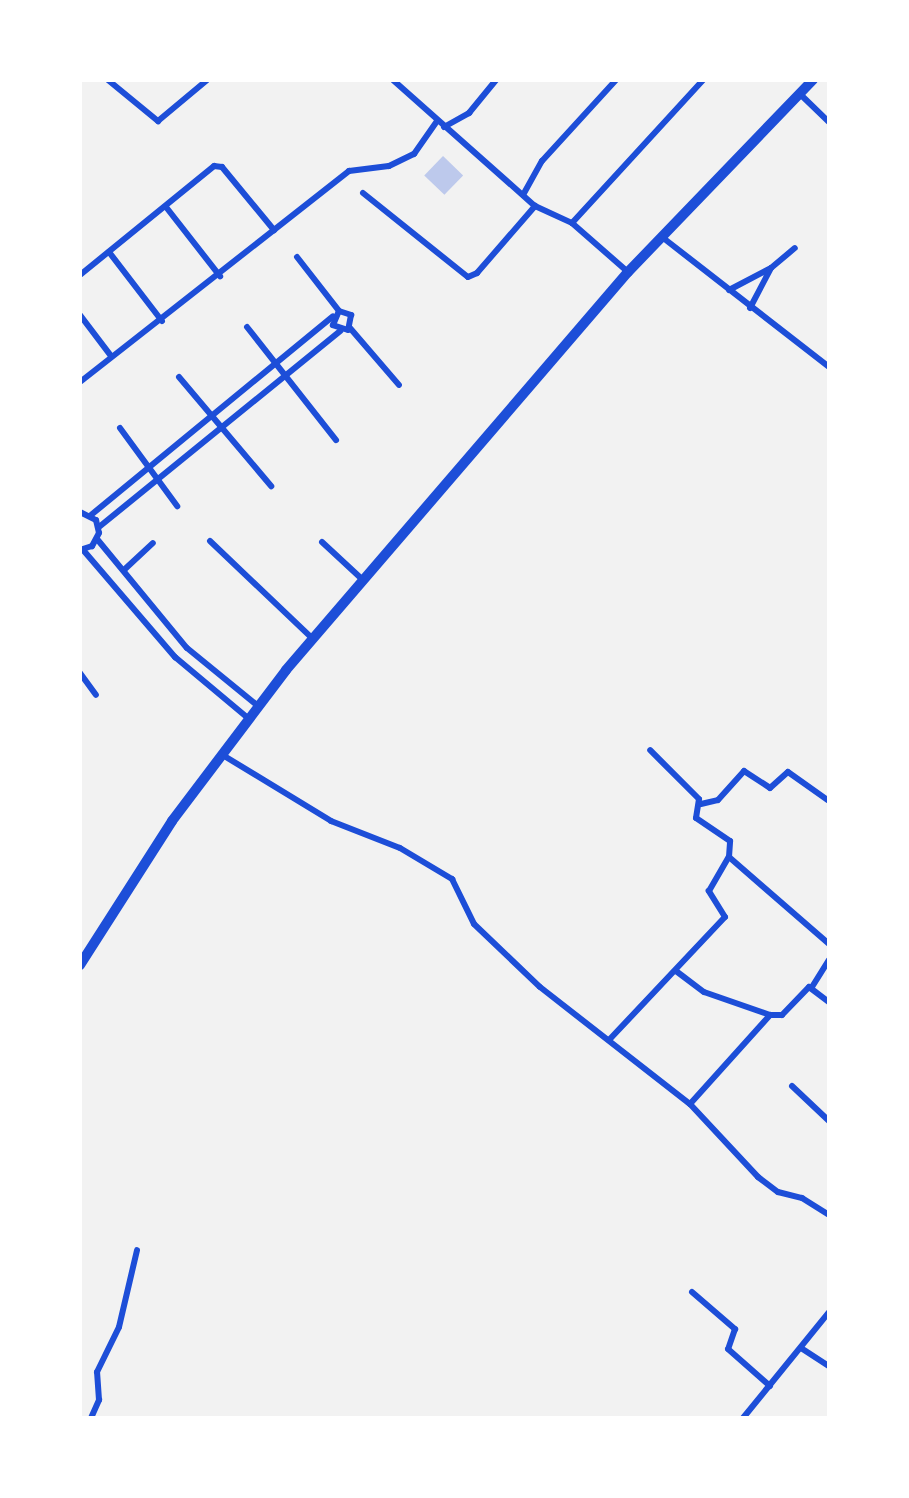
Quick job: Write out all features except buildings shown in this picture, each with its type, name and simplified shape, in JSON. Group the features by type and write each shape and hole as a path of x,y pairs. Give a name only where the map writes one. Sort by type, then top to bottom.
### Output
{"main road":[{"path":"80,965 127,887 221,754 313,639 628,272 800,94 809,81"}],"street":[{"path":"108,80 158,121 207,80"},
{"path":"116,88 125,80"},
{"path":"393,80 410,86 436,122 535,206 572,223 628,272"},
{"path":"444,127 469,113 496,80"},
{"path":"523,195 542,161 616,80"},
{"path":"572,223 703,80"},
{"path":"800,94 829,122"},
{"path":"80,382 220,276 349,171 403,162 436,122"},
{"path":"80,275 218,165 274,230"},
{"path":"363,193 468,277 477,273 535,206"},
{"path":"166,207 220,276"},
{"path":"662,237 829,367"},
{"path":"729,290 771,268 795,248"},
{"path":"109,252 162,321"},
{"path":"297,257 336,313 340,331"},
{"path":"750,308 771,268"},
{"path":"91,515 336,313 351,315 350,328 399,385"},
{"path":"80,315 111,356"},
{"path":"247,327 336,440"},
{"path":"248,718 175,657 82,550 97,539 99,527 340,331 350,328"},
{"path":"266,372 275,384"},
{"path":"179,377 271,486"},
{"path":"201,424 211,436"},
{"path":"120,428 177,506"},
{"path":"139,476 148,487"},
{"path":"80,512 91,515 99,527"},
{"path":"97,539 125,569 187,648 258,706"},
{"path":"210,541 313,639"},
{"path":"322,542 364,581"},
{"path":"125,569 153,543"},
{"path":"136,611 149,599"},
{"path":"80,673 96,695"},
{"path":"650,750 701,804"},
{"path":"221,754 331,821 400,848 452,879 481,931 540,987 690,1104 758,1177 778,1192 806,1200 829,1215"},
{"path":"701,804 718,800 744,771 770,788 788,772 829,801"},
{"path":"609,1040 725,921 709,891 729,857 730,841 696,818 701,804"},
{"path":"729,857 829,944"},
{"path":"676,971 704,992 770,1015 782,1015 812,987 829,960"},
{"path":"812,987 829,1002"},
{"path":"690,1104 770,1015"},
{"path":"792,1086 829,1121"},
{"path":"91,1418 99,1400 97,1372 119,1327 137,1250"},
{"path":"692,1292 735,1329 728,1349 770,1386"},
{"path":"743,1418 829,1312"},
{"path":"801,1348 829,1366"}]}
